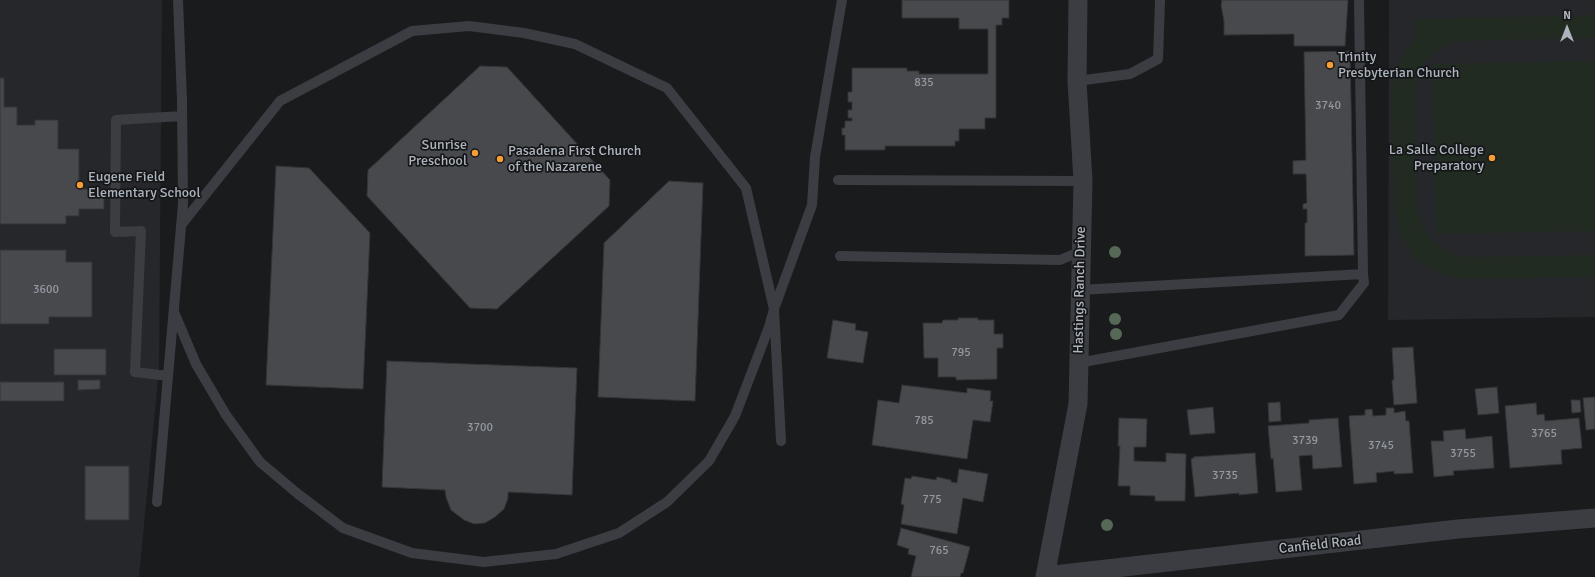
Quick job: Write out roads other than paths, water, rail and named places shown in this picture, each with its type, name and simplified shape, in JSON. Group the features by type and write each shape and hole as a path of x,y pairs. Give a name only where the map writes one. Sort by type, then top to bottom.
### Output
{"street":[{"name":"Hastings Ranch Drive","path":"1045,576 1078,404 1083,181 1077,81 1078,0"},
{"name":"Canfield Road","path":"1045,576 1458,529 1595,518"}],"lane":[{"path":"157,502 182,224 182,116 178,0"},
{"path":"174,312 196,364 226,414 260,462 298,494 343,528 412,553 484,562 556,554 620,533 667,502 709,461 735,416 769,327 774,309 812,205 815,157 842,0"},
{"path":"1077,81 1130,74 1158,59 1160,0"},
{"path":"1078,363 1339,316 1364,283 1359,0"},
{"path":"182,224 280,101 412,31 470,26 524,33 575,44 667,88 746,188 774,309 781,441"},
{"path":"168,376 135,372 141,231 115,232 116,120 182,116"},
{"path":"838,180 1083,181"},
{"path":"840,256 1060,260 1081,251"},
{"path":"1080,290 1363,274"}],"place":[{"name":"Trinity Presbyterian Church","path":"1330,65"},
{"name":"Sunrise Preschool","path":"475,153"},
{"name":"La Salle College Preparatory","path":"1492,158"},
{"name":"Pasadena First Church of the Nazarene","path":"500,159"},
{"name":"Eugene Field Elementary School","path":"80,185"}]}
